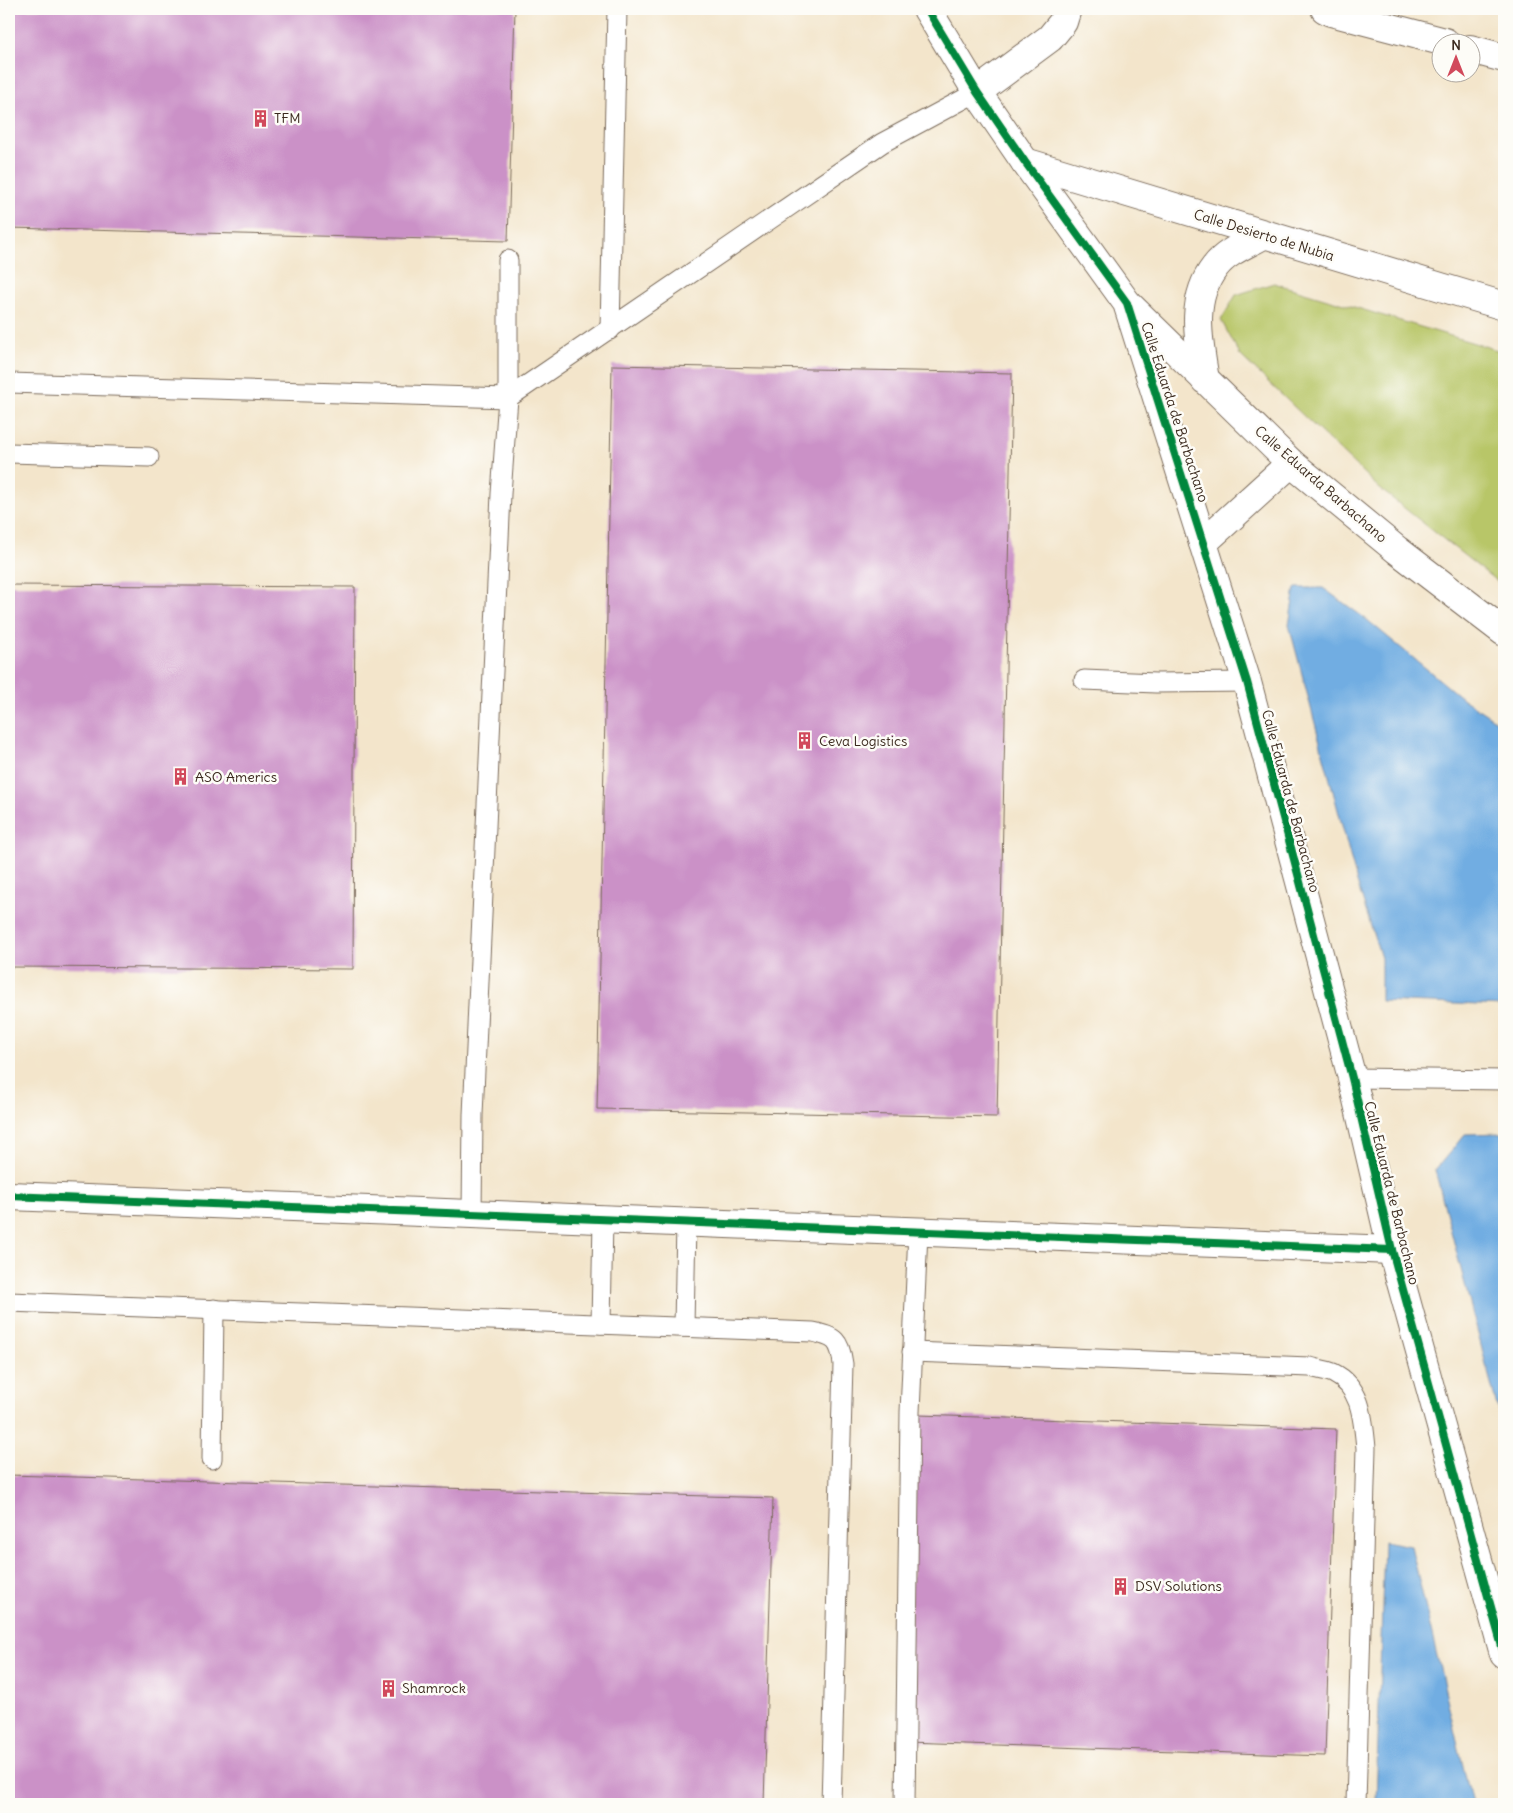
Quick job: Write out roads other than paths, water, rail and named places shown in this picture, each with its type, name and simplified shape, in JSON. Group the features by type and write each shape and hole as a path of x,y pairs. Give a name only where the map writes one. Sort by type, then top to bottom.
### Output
{"street":[{"name":"Calle Eduarda de Barbachano","path":"928,9 977,92 1127,303 1246,682 1352,1078 1392,1250 1504,1654"},
{"path":"977,92 1050,38 1063,22 1067,9"},
{"path":"1325,9 1430,38"},
{"path":"1480,52 1504,58"},
{"name":"Calle Desierto de Nubia","path":"1025,162 1504,306"},
{"path":"1205,380 1197,331 1200,302 1206,283 1215,267 1230,253 1263,234"},
{"name":"Calle Eduarda Barbachano","path":"1127,303 1291,463 1397,550 1504,632"},
{"path":"1203,543 1291,463"},
{"path":"9,1196 1392,1250"}],"lane":[{"path":"610,330 616,9"},
{"path":"9,383 508,398 882,143 977,92"},
{"path":"472,1214 473,1115 500,514 508,398 508,260"},
{"path":"9,453 149,457"},
{"path":"1084,680 1156,683 1246,682"},
{"path":"1352,1078 1504,1080"},
{"path":"601,1324 603,1219"},
{"path":"684,1327 686,1222"},
{"path":"905,1804 910,1412 918,1232"},
{"path":"9,1302 813,1332 834,1339 841,1349 843,1364 831,1804"},
{"path":"212,1459 214,1309"},
{"path":"912,1352 1310,1367 1332,1373 1350,1385 1361,1407 1366,1448 1356,1804"}],"water":[{"path":"1295,588 1323,588 1366,619 1463,699 1504,726 1504,1006 1381,1001 1381,958 1357,882 1289,625"},
{"path":"1504,1133 1504,1433 1435,1170 1465,1134"},
{"path":"1384,1541 1411,1546 1472,1804 1376,1804"}],"place":[{"name":"TFM","path":"260,118"},
{"name":"Ceva Logistics","path":"805,741"},
{"name":"ASO Americs","path":"181,777"},
{"name":"DSV Solutions","path":"1121,1586"},
{"name":"Shamrock","path":"388,1688"}]}
